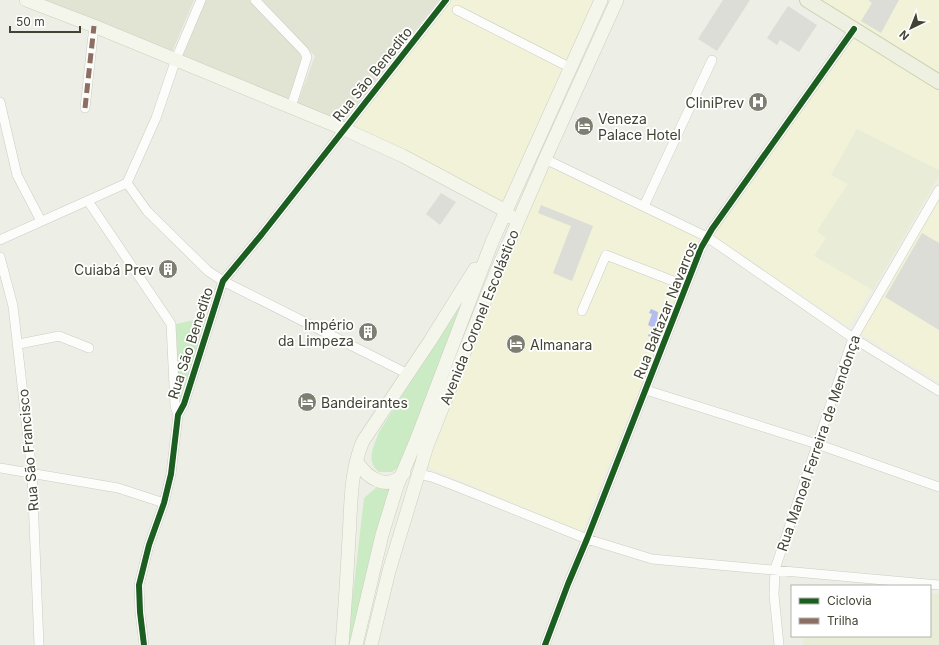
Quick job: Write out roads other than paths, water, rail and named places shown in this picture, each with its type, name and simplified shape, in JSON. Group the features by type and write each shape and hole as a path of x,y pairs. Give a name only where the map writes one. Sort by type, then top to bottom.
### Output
{"main road":[{"path":"26,0 176,59 344,129 403,156 506,211 510,215 511,220 498,268"},
{"name":"Avenida Coronel Escolástico","path":"356,645 382,534 399,481 492,242 601,0"},
{"name":"Avenida Coronel Escolástico","path":"371,645 389,571 427,446 498,268 544,160 617,0"},
{"path":"807,0 939,82"},
{"name":"Avenida Coronel Escolástico","path":"342,645 350,511 357,462 363,441 408,374 492,242"},
{"path":"399,481 427,446"},
{"path":"357,462 364,472 380,482 399,481 412,475 420,469"}],"street":[{"path":"0,240 127,183 156,118 176,59 201,0"},
{"path":"255,0 304,51 307,57 291,107"},
{"name":"Rua São Benedito","path":"144,645 138,585 149,545 164,503 171,474 178,415 184,404 223,281 262,234 446,0"},
{"path":"457,10 571,68"},
{"path":"85,108 94,26"},
{"name":"Rua Baltazar Navarros","path":"545,645 686,286 707,237 854,29"},
{"path":"644,206 712,60"},
{"path":"0,102 17,175 41,221"},
{"path":"544,160 707,237 853,338 939,391"},
{"path":"127,183 147,211 208,271 223,281 408,374"},
{"name":"Rua Manoel Ferreira de Mendonça","path":"778,645 774,595 775,569 853,338 939,190"},
{"path":"88,201 171,324 175,406 178,415"},
{"path":"582,311 606,255 686,286"},
{"name":"Rua São Francisco","path":"0,257 13,306 32,473 39,645"},
{"path":"18,344 59,336 89,348"},
{"path":"646,390 816,444 939,487"},
{"path":"0,468 118,488 164,503"},
{"path":"420,469 432,477 587,540 652,559 939,585"}],"water":[{"path":"651,309 658,312 657,322 659,323 653,338 648,336 652,327 648,325 652,314 649,313"}],"place":[{"name":"CliniPrev","path":"758,102"},
{"name":"Veneza Palace Hotel","path":"584,126"},
{"name":"Cuiabá Prev","path":"168,269"},
{"name":"Império da Limpeza","path":"368,332"},
{"name":"Almanara","path":"516,344"},
{"name":"Bandeirantes","path":"307,402"}]}
